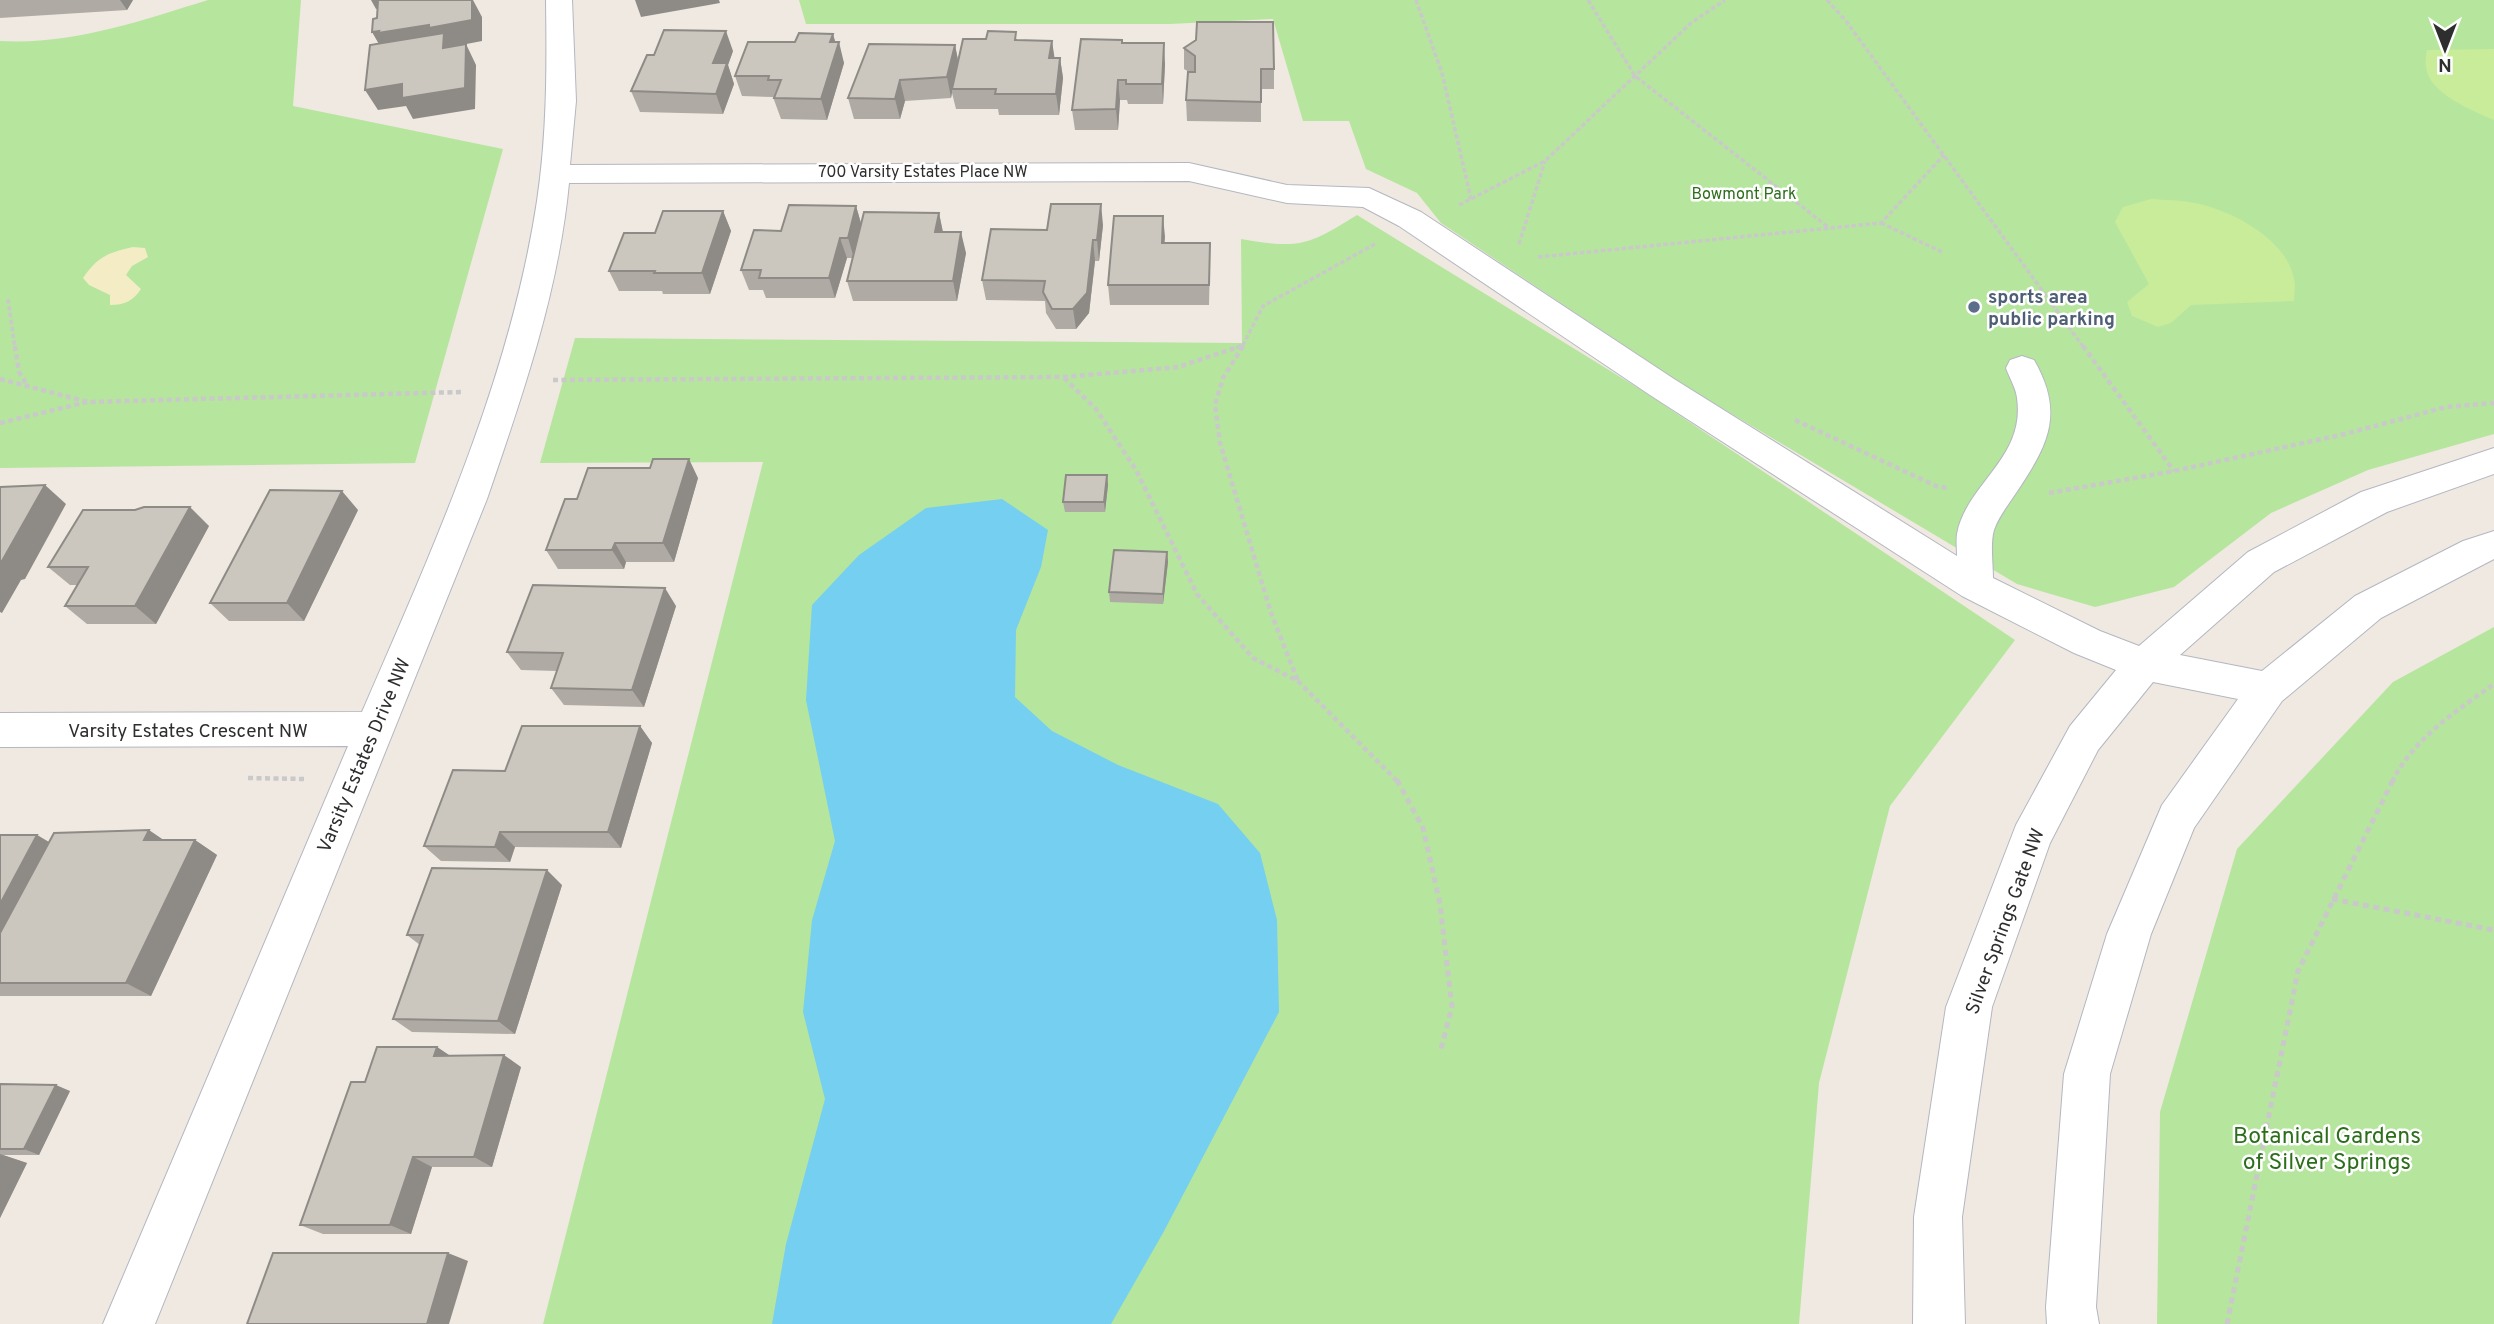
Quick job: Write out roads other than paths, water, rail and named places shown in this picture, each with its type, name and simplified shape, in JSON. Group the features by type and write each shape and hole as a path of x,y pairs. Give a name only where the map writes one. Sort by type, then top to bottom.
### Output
{"street":[{"name":"Varsity Estates Drive NW","path":"129,1324 482,465 507,391 534,297 557,174 563,37 559,0"},
{"name":"700 Varsity Estates Place NW","path":"557,174 1129,170 1189,172 1287,194 1369,198 1410,219 1662,387 1975,586 2087,642 2144,664 2268,689"},
{"path":"1975,586 1975,533 1985,510 1997,497 2025,452 2035,420 2035,396 2022,368"},
{"name":"Silver Springs Gate NW","path":"1939,1324 1938,1217 1969,1007 2031,838 2084,738 2144,664 2261,562 2374,502 2494,461"},
{"path":"2073,1324 2071,1307 2087,1074 2129,934 2177,818 2268,689 2368,607 2476,551 2494,545"},
{"name":"Varsity Estates Crescent NW","path":"0,730 375,729"}],"water":[{"path":"1002,499 1048,530 1041,567 1016,630 1015,697 1052,731 1118,765 1218,804 1260,853 1277,920 1279,1012 1163,1233 1111,1324 772,1324 786,1244 825,1099 803,1012 812,920 835,841 806,700 812,605 859,555 926,508"}],"place":[{"name":"sports area public parking","path":"1974,307"}],"park label":[{"name":"Bowmont Park","path":"1744,193"},
{"name":"Botanical Gardens of Silver Springs","path":"2327,1148"}]}
